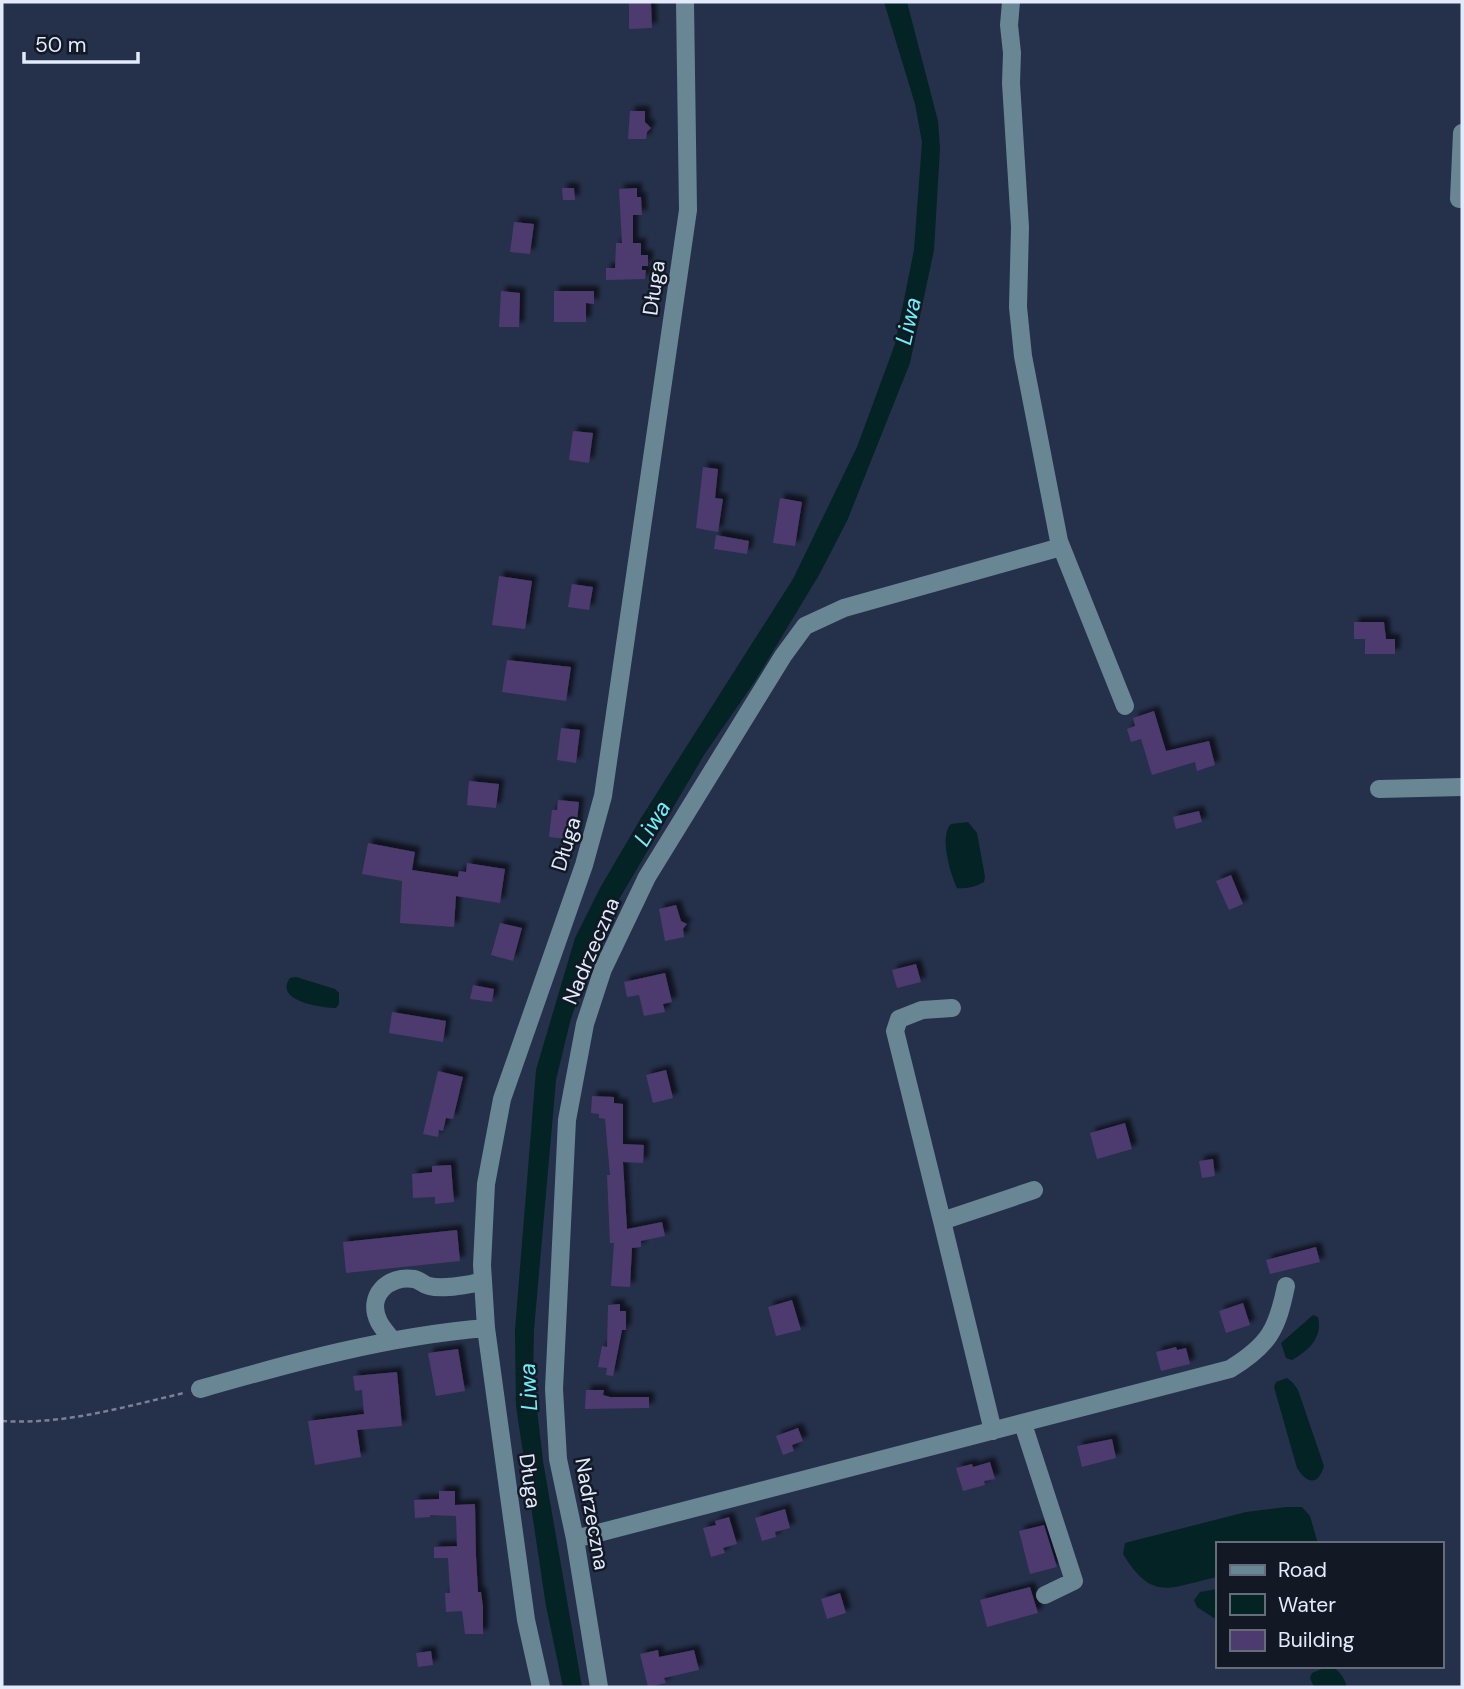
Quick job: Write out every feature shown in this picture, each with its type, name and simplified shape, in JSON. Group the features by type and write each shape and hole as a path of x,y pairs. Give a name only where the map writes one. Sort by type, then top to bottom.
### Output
{"street":[{"name":"Długa","path":"541,1687 526,1620 486,1328 483,1282 486,1184 502,1099 584,864 603,796 688,210 685,2"},
{"path":"1011,2 1011,83 1020,227 1018,307 1023,356 1061,547 1125,706"},
{"path":"1459,199 1462,133"},
{"name":"Nadrzeczna","path":"599,1687 575,1539 558,1459 554,1390 567,1120 585,1024 603,969 648,877 776,667 805,626 844,608 1061,547"},
{"path":"1378,789 1462,787"},
{"path":"952,1008 922,1010 899,1019 895,1031 993,1431"},
{"path":"942,1221 1034,1190"},
{"path":"392,1340 379,1321 375,1306 380,1290 386,1284 405,1279 418,1280 429,1286 483,1282"},
{"path":"575,1539 1230,1369 1253,1355 1269,1337 1280,1315 1286,1286"},
{"path":"200,1389 392,1340 443,1331 486,1328"},
{"path":"1023,1424 1074,1581 1045,1595"}],"path":[{"path":"2,1421 30,1423 73,1419 200,1389"}],"water":[{"name":"Liwa","path":"884,2 907,2 938,121 940,148 934,250 910,363 847,521 819,575 755,681 704,755 611,913 593,952 570,1022 556,1080 534,1330 533,1375 543,1461 582,1687 563,1687 546,1606 516,1406 515,1330 536,1070 575,938 600,888 641,818 793,579 857,447 895,344 914,250 922,142 915,104"},
{"path":"968,822 977,833 985,877 984,882 977,885 957,888 949,864 946,837 951,824"},
{"path":"296,977 335,989 339,993 339,1004 336,1008 321,1007 293,998 287,986 290,978"},
{"path":"1313,1315 1318,1317 1319,1325 1313,1343 1292,1360 1286,1358 1281,1343"},
{"path":"1287,1378 1298,1390 1324,1466 1315,1480 1308,1480 1297,1468 1274,1387 1276,1382"},
{"path":"1302,1507 1310,1516 1317,1542 1216,1542 1216,1577 1164,1588 1144,1580 1123,1554 1125,1543 1246,1512"},
{"path":"1216,1589 1216,1619 1197,1607 1194,1600 1200,1592"},
{"path":"1324,1668 1334,1668 1341,1674 1347,1687 1314,1687 1310,1678 1312,1673"}],"building":[{"path":"629,2 651,2 652,28 629,29"},
{"path":"630,111 645,111 645,122 651,128 646,139 628,139"},
{"path":"562,188 574,188 575,200 563,200"},
{"path":"637,188 637,197 641,197 642,215 633,215 633,243 641,243 641,255 648,255 648,266 642,266 642,270 646,270 645,279 606,280 606,268 615,268 616,243 622,243 619,189"},
{"path":"514,222 534,224 530,254 510,252"},
{"path":"501,291 520,293 519,327 499,327"},
{"path":"554,291 594,291 594,304 586,303 586,322 554,322"},
{"path":"573,431 593,433 589,463 569,460"},
{"path":"703,467 718,469 715,498 723,499 718,532 696,528"},
{"path":"780,498 802,502 795,546 773,543"},
{"path":"716,535 749,541 747,554 714,549"},
{"path":"499,576 532,581 525,629 492,625"},
{"path":"572,584 593,587 589,610 568,607"},
{"path":"1354,622 1384,622 1386,639 1395,639 1395,654 1365,654 1365,639 1354,639"},
{"path":"507,660 571,667 566,701 502,692"},
{"path":"1154,711 1166,751 1209,741 1215,765 1197,771 1195,762 1152,775 1141,739 1131,742 1127,729 1135,726 1133,718"},
{"path":"561,728 580,730 576,763 557,760"},
{"path":"469,781 499,784 496,808 467,805"},
{"path":"558,800 579,802 575,840 549,837 552,810 557,810"},
{"path":"1199,811 1202,822 1176,829 1173,817"},
{"path":"368,843 415,852 412,870 458,877 459,871 466,872 467,863 505,869 500,903 456,896 454,927 400,923 402,881 362,874"},
{"path":"1231,875 1243,904 1229,910 1216,881"},
{"path":"676,905 681,921 687,924 683,929 684,937 665,941 659,909"},
{"path":"500,923 522,928 513,961 491,955"},
{"path":"916,964 921,982 897,988 892,970"},
{"path":"665,973 672,1002 663,1004 665,1012 644,1016 639,995 627,997 624,982"},
{"path":"473,985 494,989 492,1002 470,999"},
{"path":"392,1012 446,1021 443,1042 389,1033"},
{"path":"666,1070 673,1098 653,1103 646,1075"},
{"path":"438,1071 463,1077 453,1119 446,1118 443,1131 439,1130 438,1137 423,1134"},
{"path":"592,1096 614,1097 614,1103 623,1104 623,1144 644,1145 643,1163 623,1162 627,1229 662,1222 665,1236 641,1241 641,1247 632,1248 630,1287 611,1286 614,1243 610,1243 607,1175 610,1175 605,1119 599,1118 599,1114 591,1113"},
{"path":"1125,1123 1132,1149 1097,1159 1090,1133"},
{"path":"1213,1159 1215,1176 1202,1178 1199,1161"},
{"path":"451,1165 454,1202 435,1204 435,1197 413,1198 412,1174 432,1172 432,1166"},
{"path":"457,1230 460,1261 346,1273 343,1242"},
{"path":"1316,1247 1320,1262 1270,1274 1266,1260"},
{"path":"792,1300 801,1330 776,1336 768,1307"},
{"path":"1243,1303 1250,1325 1226,1333 1219,1311"},
{"path":"620,1304 620,1311 626,1311 626,1330 622,1330 613,1376 606,1375 607,1368 598,1367 602,1346 607,1347 608,1305"},
{"path":"1176,1347 1177,1350 1186,1348 1190,1364 1161,1371 1156,1352"},
{"path":"458,1349 465,1391 436,1396 428,1353"},
{"path":"397,1372 402,1426 357,1430 361,1457 315,1465 308,1421 364,1414 362,1390 355,1391 353,1376"},
{"path":"586,1390 604,1390 603,1395 610,1397 649,1397 649,1408 585,1409"},
{"path":"798,1428 803,1441 792,1445 794,1451 783,1455 776,1436"},
{"path":"1112,1439 1116,1458 1082,1467 1077,1446"},
{"path":"990,1462 995,1479 984,1481 985,1485 963,1491 956,1468"},
{"path":"439,1491 455,1491 455,1505 475,1504 478,1592 481,1592 483,1607 483,1634 465,1634 462,1611 446,1612 445,1593 450,1593 448,1558 434,1558 434,1547 457,1546 456,1516 430,1515 415,1518 414,1500 439,1499"},
{"path":"785,1509 790,1528 775,1532 776,1537 762,1541 755,1518"},
{"path":"729,1517 737,1544 723,1548 725,1553 711,1557 703,1528 716,1525 715,1521"},
{"path":"1044,1525 1057,1567 1030,1574 1019,1531"},
{"path":"1030,1587 1038,1613 987,1627 980,1600"},
{"path":"840,1593 846,1613 827,1619 821,1599"},
{"path":"658,1650 659,1657 694,1650 699,1670 664,1678 666,1683 648,1687 640,1654"},
{"path":"431,1651 433,1665 418,1667 416,1653"}]}
